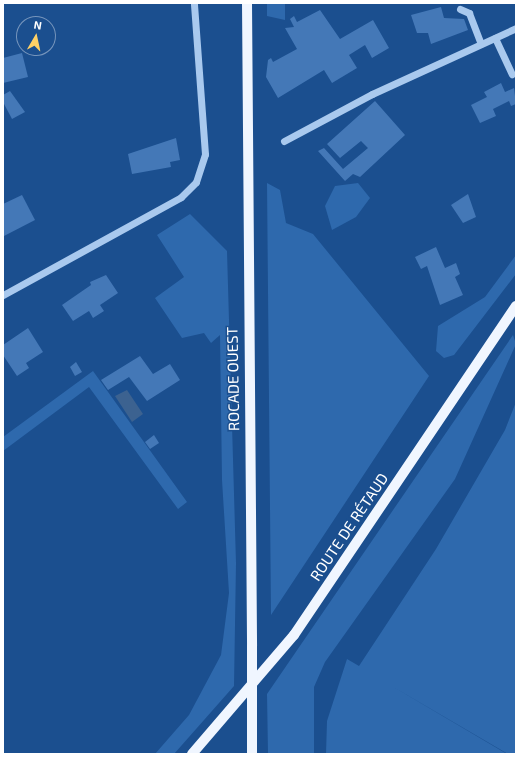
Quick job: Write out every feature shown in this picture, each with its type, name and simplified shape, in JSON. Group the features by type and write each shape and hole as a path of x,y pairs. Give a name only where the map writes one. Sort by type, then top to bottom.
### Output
{"main road":[{"name":"ROCADE OUEST","path":"247,3 248,353 252,754"},
{"name":"ROUTE DE RÉTAUD","path":"192,754 294,635 516,306"}],"street":[{"path":"3,295 181,197 196,182 205,154 194,3"},
{"path":"460,9 469,13 482,44"},
{"path":"284,141 372,94 516,28"},
{"path":"495,38 512,74"}],"shaded area":[{"path":"267,3 285,3 285,20 267,16"},
{"path":"267,183 280,190 286,223 313,234 429,376 271,615"},
{"path":"358,183 370,198 356,217 332,230 325,206 335,186"},
{"path":"190,214 227,251 236,563 234,686 174,754 155,754 189,715 221,655 229,593 222,480 220,335 211,343 204,333 182,338 155,298 184,277 157,235"},
{"path":"516,255 516,274 454,355 444,358 436,351 438,326 485,297"},
{"path":"513,335 516,344 455,479 325,662 314,687 314,754 268,754 267,694"},
{"path":"93,371 187,502 178,509 89,387 3,451 3,437"},
{"path":"127,390 143,414 132,422 115,396"},
{"path":"516,402 516,754 508,754 390,685 507,754 326,754 327,721 347,659 359,666 436,549 505,430"}],"building":[{"path":"441,7 444,18 464,19 468,30 431,44 428,33 417,33 411,15"},
{"path":"320,10 340,39 373,20 389,48 372,58 365,45 349,55 357,68 332,83 324,70 278,98 266,77 268,60 271,58 273,62 297,49 285,28 294,27 290,19 294,16 297,22"},
{"path":"16,55 16,56 23,56 28,77 3,83 3,58"},
{"path":"501,83 505,92 514,88 516,104 511,106 509,101 493,109 496,116 480,123 471,105 487,97 484,92"},
{"path":"10,91 25,112 12,119 3,102 3,95"},
{"path":"375,101 405,135 360,177 353,174 345,181 318,151 324,148 343,169 368,148 361,141 340,158 327,144"},
{"path":"176,138 180,160 170,162 171,167 132,174 128,154"},
{"path":"468,194 476,217 463,223 451,205"},
{"path":"22,195 35,220 4,236 3,204"},
{"path":"436,247 445,268 456,263 460,274 455,277 463,295 440,305 427,266 421,269 415,257"},
{"path":"106,275 118,293 100,305 104,311 93,318 89,311 73,321 62,305 91,285 90,282"},
{"path":"28,328 43,352 26,363 29,368 17,376 3,355 3,345"},
{"path":"140,356 153,374 170,364 180,380 147,401 129,377 108,390 101,380"},
{"path":"76,362 82,372 75,376 70,367"},
{"path":"154,435 159,443 150,449 145,442"}]}
